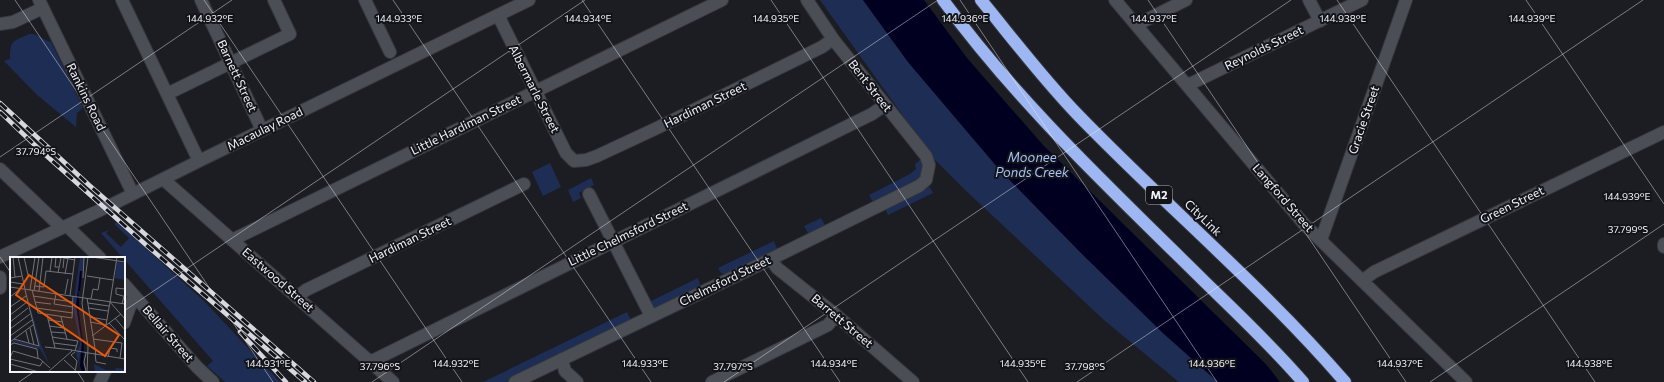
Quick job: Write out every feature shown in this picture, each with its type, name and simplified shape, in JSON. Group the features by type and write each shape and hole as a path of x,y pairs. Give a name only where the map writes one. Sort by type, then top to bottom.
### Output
{"highway":[{"name":"M2","path":"943,0 961,25 993,63 1068,146 1266,342 1303,382"},
{"name":"CityLink","path":"981,0 1032,64 1078,115 1278,309 1345,382"}],"street":[{"path":"122,0 199,161"},
{"name":"Barnett Street","path":"201,0 262,130"},
{"path":"167,94 290,34 274,0"},
{"path":"366,0 390,52"},
{"name":"Macaulay Road","path":"0,257 133,194 529,0"},
{"name":"Little Hardiman Street","path":"232,240 722,0"},
{"name":"Bent Street","path":"807,0 833,39 926,156 929,165 928,172"},
{"name":"Langford Street","path":"1115,0 1304,224 1466,382"},
{"path":"1136,25 1186,0"},
{"path":"1309,0 1320,21"},
{"name":"Reynolds Street","path":"1188,85 1248,61 1320,21 1362,0"},
{"name":"Gracie Street","path":"1322,240 1406,0"},
{"path":"0,24 13,22 41,4"},
{"name":"Rankins Road","path":"41,4 133,194"},
{"name":"Albermarle Street","path":"498,15 566,153 574,161"},
{"name":"Hardiman Street","path":"574,161 586,160 657,128 822,47 833,39"},
{"name":"Little Chelmsford Street","path":"370,362 612,241 872,114 885,105"},
{"name":"Green Street","path":"1362,281 1374,272 1664,132"},
{"path":"0,169 99,257"},
{"name":"Chelmsford Street","path":"515,382 919,186 926,180 928,172"},
{"name":"Eastwood Street","path":"163,179 393,382"},
{"name":"Hardiman Street","path":"297,297 306,290 524,184"},
{"path":"588,194 651,316"},
{"name":"Barrett Street","path":"771,259 777,268 836,315 900,378 913,382"},
{"path":"0,277 0,288"},
{"name":"Bellair Street","path":"125,285 207,380"},
{"path":"125,321 134,295"},
{"path":"712,382 828,325 836,315"},
{"path":"562,359 565,371 577,382"},
{"path":"100,382 104,372"}],"shaded area":[{"path":"820,0 863,0 908,62 998,168 1081,253 1164,334 1218,382 1179,382 1105,321 964,189 934,159"},
{"path":"29,34 51,42 83,108 77,113 76,127 36,94 4,61 10,59 12,44 16,40"},
{"path":"920,160 922,161 924,167 922,178 874,204 869,195 910,174 916,169 915,164"},
{"path":"550,163 561,187 543,196 532,172"},
{"path":"591,178 594,185 579,193 581,198 573,202 568,190"},
{"path":"930,187 933,193 888,215 885,209"},
{"path":"821,218 825,225 824,228 809,235 804,226"},
{"path":"117,222 205,302 280,382 225,382 207,366 213,361 125,260 125,257 122,257 101,233 109,230 106,233 121,247 129,238 114,224"},
{"path":"774,241 778,251 728,276 721,273 718,268"},
{"path":"698,278 701,288 654,309 651,301"},
{"path":"627,312 631,320 629,323 508,382 483,382"}],"water":[{"name":"Moonee Ponds Creek","path":"863,0 928,0 996,86 1085,182 1265,363 1280,382 1218,382 1164,334 1081,253 998,168 908,62"}],"pier":[{"path":"924,0 930,0 998,85 1087,181 1266,361 1279,377 1043,145 967,58"}],"railway":[{"path":"0,103 89,185 314,382"},
{"path":"0,112 145,244 305,382"},
{"path":"240,332 286,382"}]}
